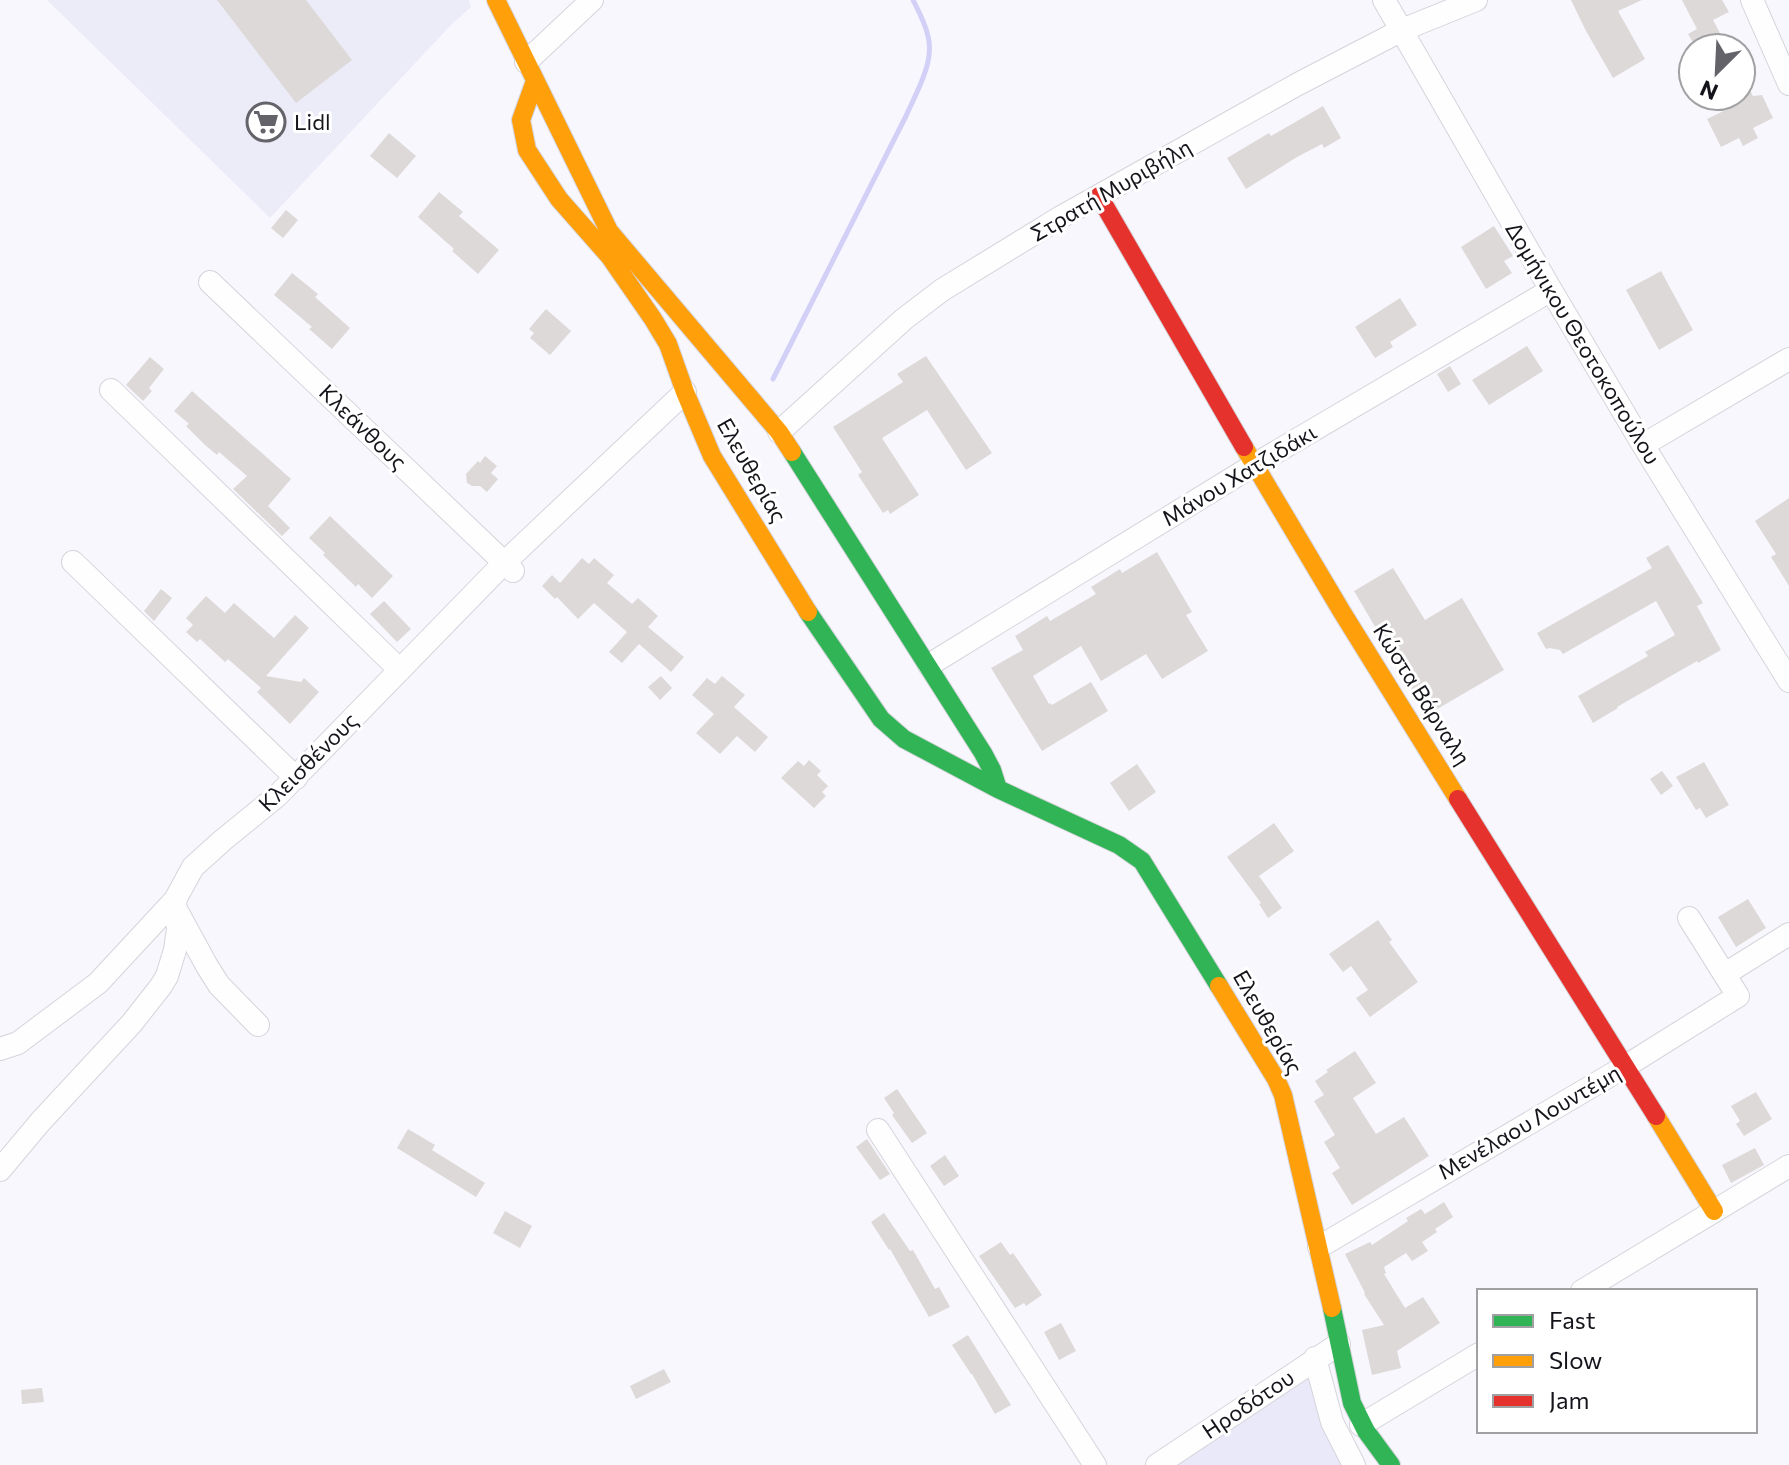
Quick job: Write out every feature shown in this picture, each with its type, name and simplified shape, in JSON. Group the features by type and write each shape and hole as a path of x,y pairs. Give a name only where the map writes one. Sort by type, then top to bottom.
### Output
{"street":[{"name":"Ελευθερίας","path":"496,0 609,231 779,432 983,753 998,789"},
{"path":"531,72 592,0"},
{"name":"Δομήνικου Θεοτοκοπούλου","path":"1384,0 1643,445 1785,667"},
{"name":"Στρατή Μυριβήλη","path":"779,432 904,319 942,290 1099,196 1298,84 1402,30 1476,0"},
{"path":"1752,0 1789,84"},
{"name":"Ελευθερίας","path":"531,72 521,120 527,150 545,180 610,257 653,319 668,344 707,445 727,482 817,627 881,719 904,739 998,789 1119,845 1142,861 1149,870 1280,1086 1294,1134 1349,1392 1361,1425 1391,1465"},
{"name":"Κώστα Βάρναλη","path":"1099,196 1254,465 1714,1211"},
{"name":"Κλεάνθους","path":"210,282 510,568"},
{"name":"Μάνου Χατζιδάκι","path":"929,665 1254,465 1551,290"},
{"path":"1643,445 1789,359"},
{"path":"111,390 400,670"},
{"name":"Κλεισθένους","path":"0,1049 18,1043 98,983 175,904 193,867 296,778 400,670 510,568 685,392"},
{"path":"73,562 296,778"},
{"path":"175,904 219,985 258,1025"},
{"path":"0,1170 156,994 167,976 175,950 178,929 175,904"},
{"path":"1689,918 1725,974 1789,934"},
{"name":"Μενέλαου Λουντέμη","path":"1319,1247 1626,1066 1738,996 1725,974"},
{"path":"878,1130 1095,1465"},
{"path":"1585,1289 1789,1166"},
{"name":"Ηροδότου","path":"1157,1465 1339,1344"},
{"path":"1361,1425 1477,1355"},
{"path":"1315,1358 1332,1422 1354,1465"}],"shaded area":[{"name":"Lidl","path":"47,0 469,0 471,7 270,218"},
{"path":"1309,1373 1344,1465 1172,1465"}],"building":[{"name":"Lidl","path":"217,0 306,0 352,60 296,103"},
{"path":"1571,0 1642,0 1618,11 1645,59 1613,78"},
{"path":"1682,0 1722,0 1729,12 1713,20 1719,32 1692,32 1697,29"},
{"path":"1762,95 1773,118 1753,128 1758,138 1743,146 1739,138 1721,147 1707,119 1722,112 1757,112 1757,96"},
{"path":"1323,106 1341,138 1324,148 1322,144 1297,157 1246,189 1227,158"},
{"path":"389,133 416,156 397,178 370,156"},
{"path":"439,192 463,212 459,216 499,250 478,274 418,217"},
{"path":"286,210 298,220 283,238 271,228"},
{"path":"1494,226 1513,256 1504,261 1512,273 1486,289 1461,247"},
{"path":"1661,271 1693,330 1659,350 1626,290"},
{"path":"292,273 318,294 315,297 350,328 332,349 309,329 312,327 274,295"},
{"path":"1400,298 1417,325 1390,342 1393,347 1375,358 1355,327"},
{"path":"546,309 571,331 550,355 530,338 534,333 529,329"},
{"path":"1527,346 1543,371 1489,405 1472,380"},
{"path":"926,356 992,453 966,470 927,410 882,438 919,495 890,514 888,510 883,513 858,475 862,472 833,427 903,382 897,374"},
{"path":"150,357 164,369 143,401 126,385"},
{"path":"1450,366 1461,384 1448,392 1437,374"},
{"path":"192,391 291,479 268,506 290,528 282,536 233,489 247,476 219,452 217,455 205,445 174,411"},
{"path":"485,456 497,466 491,473 498,479 487,492 480,486 467,483 466,474"},
{"path":"1789,498 1789,586 1771,557 1776,554 1755,521"},
{"path":"330,516 393,576 372,598 358,584 356,587 309,538"},
{"path":"1668,545 1703,603 1697,606 1721,650 1593,723 1578,696 1648,656 1645,652 1675,635 1656,601 1563,654 1560,650 1546,649 1537,633 1652,568 1646,558"},
{"path":"1157,552 1192,612 1186,615 1208,651 1162,679 1146,654 1101,681 1081,646 1033,676 1052,705 1091,682 1108,711 1042,751 991,668 1023,650 1015,636 1047,616 1050,621 1096,594 1091,587"},
{"path":"582,558 589,564 594,558 614,575 607,583 632,604 638,598 658,616 648,627 684,657 671,672 639,644 622,663 609,652 627,632 594,603 578,619 542,586 552,575 560,583"},
{"path":"1393,568 1425,620 1462,598 1504,670 1427,715 1354,591"},
{"path":"161,589 172,598 154,621 144,611"},
{"path":"206,596 225,613 234,603 274,638 295,615 309,628 266,676 301,682 304,678 319,692 290,724 257,692 261,688 228,659 225,662 200,639 197,642 186,632 193,625 186,618"},
{"path":"384,601 411,629 397,642 370,614"},
{"path":"661,676 672,688 660,700 648,687"},
{"path":"722,676 745,695 734,707 768,737 755,752 737,736 720,754 696,733 714,714 692,695 707,678 715,684"},
{"path":"809,760 821,771 817,775 828,786 822,792 826,796 814,808 781,778 798,761 804,766"},
{"path":"1704,762 1729,805 1706,818 1700,808 1696,810 1676,777"},
{"path":"1137,764 1156,792 1129,811 1110,783"},
{"path":"1662,771 1673,786 1661,795 1650,779"},
{"path":"1274,823 1294,851 1259,876 1282,908 1268,918 1261,903 1227,857"},
{"path":"1748,899 1766,928 1736,947 1718,917"},
{"path":"1378,920 1392,940 1389,942 1418,982 1370,1017 1356,998 1368,990 1351,966 1343,972 1329,954"},
{"path":"1355,1051 1376,1083 1353,1098 1376,1134 1404,1117 1429,1156 1352,1205 1332,1173 1340,1168 1324,1142 1335,1135 1314,1101 1324,1095 1315,1081"},
{"path":"897,1089 927,1133 912,1143 884,1098"},
{"path":"1756,1092 1772,1119 1744,1136 1736,1124 1740,1121 1731,1106"},
{"path":"408,1129 435,1145 432,1150 485,1183 476,1197 397,1148"},
{"path":"867,1139 890,1174 880,1180 856,1147"},
{"path":"1755,1148 1764,1165 1731,1183 1722,1165"},
{"path":"945,1155 959,1176 944,1186 930,1166"},
{"path":"1444,1202 1453,1217 1422,1242 1428,1251 1412,1261 1406,1253 1384,1267 1384,1274 1405,1308 1423,1297 1440,1323 1397,1351 1401,1368 1372,1375 1362,1330 1384,1325 1364,1294 1345,1254 1370,1242 1372,1245 1421,1209 1425,1214"},
{"path":"505,1211 532,1226 520,1248 493,1233"},
{"path":"884,1213 910,1251 913,1250 935,1289 939,1287 950,1307 929,1317 871,1222"},
{"path":"1001,1242 1010,1255 1013,1253 1042,1295 1026,1306 1024,1303 1015,1308 979,1256"},
{"path":"1061,1323 1076,1351 1059,1360 1044,1332"},
{"path":"968,1335 1011,1405 995,1414 952,1345"},
{"path":"664,1369 671,1382 636,1399 630,1386"},
{"path":"42,1388 44,1402 22,1404 21,1390"}],"waterway":[{"path":"773,379 923,77 929,56 928,36 913,0"}],"traffic: fast":[{"path":"792,452 983,753 998,789"},
{"path":"808,612 881,719 904,739 998,789 1119,845 1142,861 1219,986"},
{"path":"1332,1308 1352,1403 1366,1431 1391,1465"}],"traffic: slow":[{"path":"496,0 609,231 779,432 792,452"},
{"path":"535,81 521,120 527,150 559,199 610,257 653,319 668,344 712,456 808,612"},
{"path":"1244,447 1458,799"},
{"path":"1219,986 1283,1095 1332,1308"},
{"path":"1656,1116 1714,1211"}],"traffic: jam":[{"path":"1099,196 1244,447"},
{"path":"1458,799 1656,1116"}],"place":[{"name":"Lidl","path":"266,122"}]}
